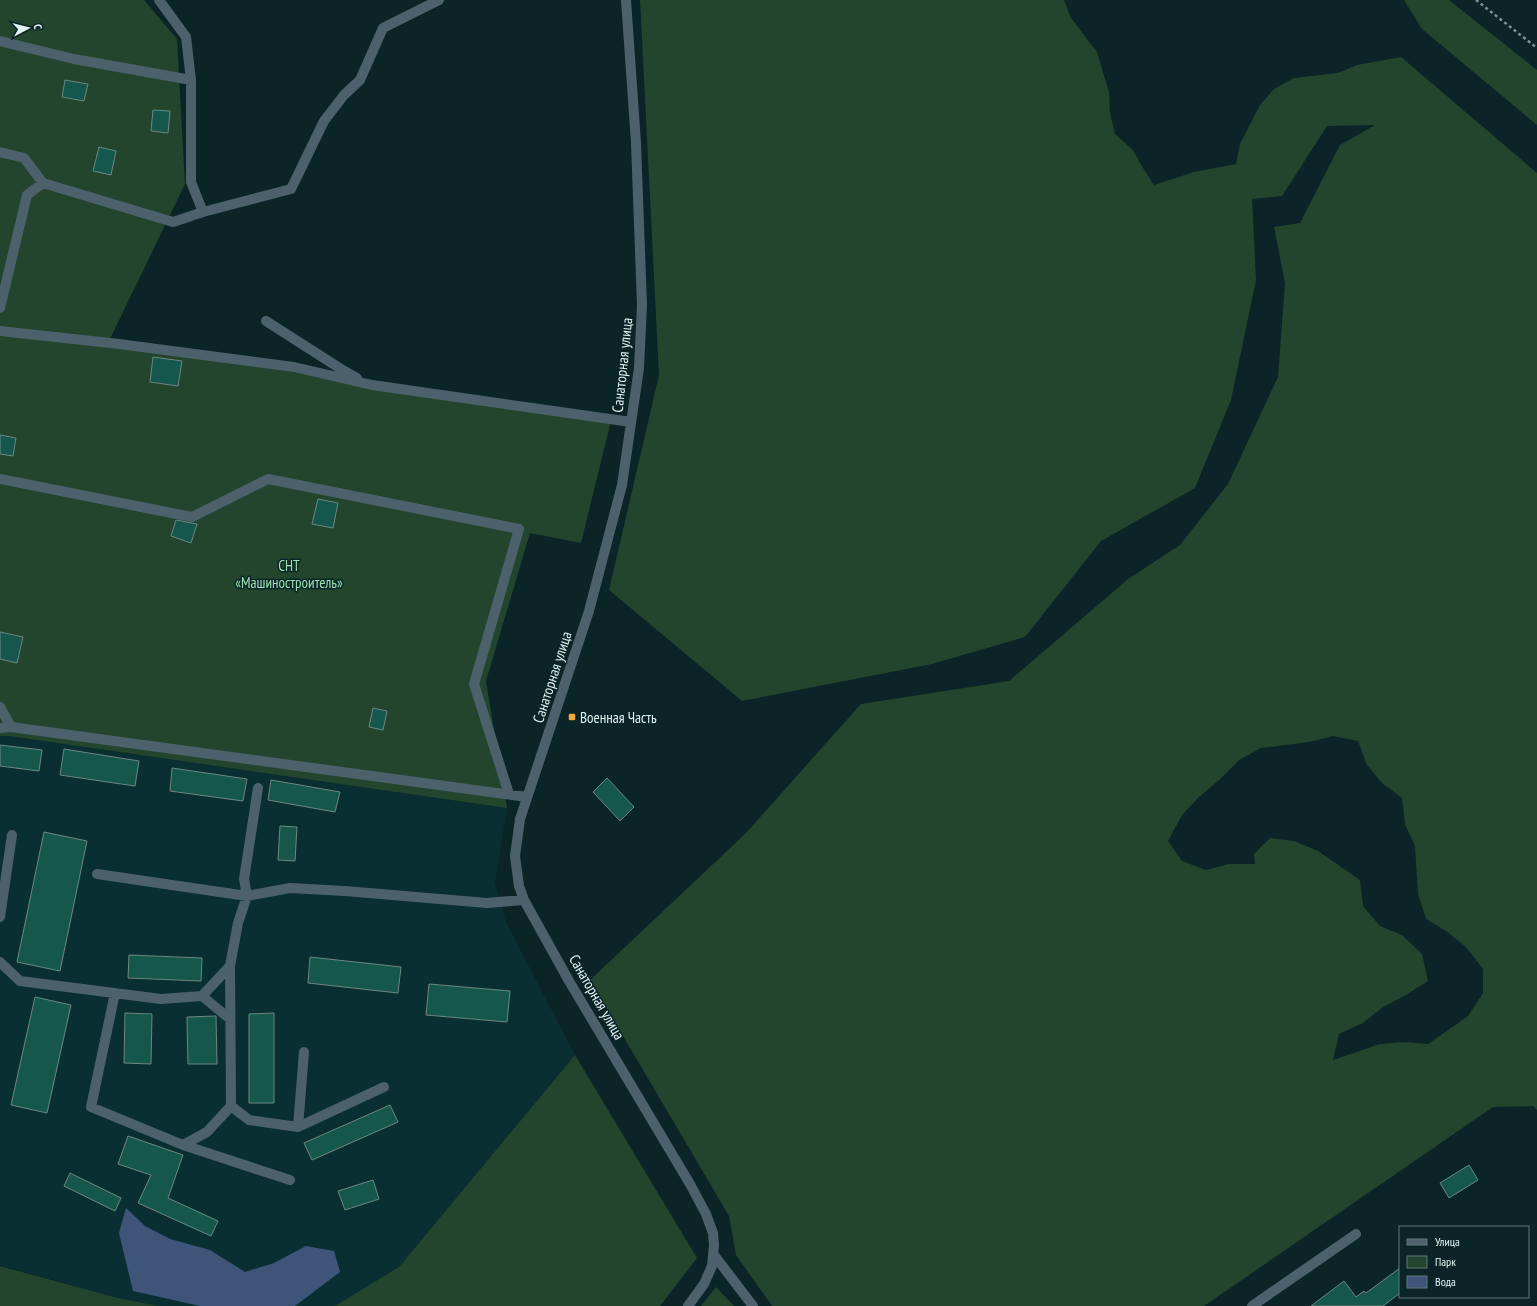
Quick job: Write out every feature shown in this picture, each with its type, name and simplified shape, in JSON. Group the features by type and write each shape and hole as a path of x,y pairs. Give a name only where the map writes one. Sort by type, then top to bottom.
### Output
{"street":[{"path":"159,0 186,37 191,80 191,182 203,212"},
{"path":"0,152 24,158 43,183 172,222 203,212 291,190 324,121 344,95 360,80 383,28 439,0"},
{"name":"Санаторная улица","path":"626,0 636,143 642,305 639,368 622,485 589,610 564,690 520,819 515,856 518,878 524,900 569,981 690,1184 710,1224 714,1255 709,1275 688,1306"},
{"path":"0,41 74,59 191,80"},
{"path":"0,308 27,195 43,183"},
{"path":"266,321 341,369 372,385"},
{"path":"0,331 119,344 294,367 372,385 631,422"},
{"path":"0,479 192,517 268,479 519,529 474,684 508,794"},
{"path":"0,707 11,727"},
{"path":"0,728 11,727 527,796"},
{"path":"183,1144 207,1132 231,1106 230,966 238,923 247,896 244,879 258,788"},
{"path":"0,917 12,835"},
{"path":"97,874 247,896 290,888 487,903 524,900"},
{"path":"0,962 20,981 161,999 202,996 230,966"},
{"path":"115,993 91,1107 183,1144 290,1180"},
{"path":"202,996 230,1019"},
{"path":"298,1127 304,1052"},
{"path":"231,1106 249,1120 298,1127 384,1087"},
{"path":"1252,1306 1356,1234"},
{"path":"714,1255 753,1306"}],"path":[{"path":"1476,0 1537,48"}],"shaded area":[{"path":"0,736 9,736 507,808 495,882 506,922 575,1055 399,1267 335,1306 158,1306 118,1298 0,1265"}],"green space":[{"name":"СНТ «Машиностроитель»","path":"0,0 144,0 177,39 185,184 107,345 329,377 611,421 581,543 530,533 486,681 507,808 9,736 0,736"},
{"path":"640,0 1064,0 1071,18 1097,52 1109,92 1110,113 1115,134 1133,150 1154,185 1194,172 1236,164 1240,144 1260,105 1274,89 1294,78 1338,73 1357,65 1401,57 1537,173 1537,1110 1533,1106 1493,1107 1204,1306 772,1306 736,1255 729,1216 590,980 745,834 861,704 1009,681 1128,579 1180,545 1228,484 1278,377 1285,283 1274,227 1300,223 1340,145 1375,125 1327,126 1282,196 1252,199 1256,280 1231,400 1195,488 1101,541 1025,637 932,664 742,701 609,590 659,375","holes":["1333,736 1358,741 1367,765 1382,783 1402,798 1405,824 1415,846 1418,894 1426,919 1446,931 1466,947 1483,969 1483,993 1468,1016 1428,1044 1404,1042 1380,1044 1333,1060 1339,1034 1363,1023 1383,1007 1428,981 1422,954 1402,935 1380,926 1363,906 1360,880 1318,851 1294,841 1270,838 1254,854 1255,864 1229,864 1206,870 1182,861 1168,841 1182,815 1199,797 1239,760 1261,748 1309,742"]},
{"path":"1404,0 1449,0 1537,70 1537,125 1422,29"},
{"path":"575,1055 697,1258 660,1306 335,1306 399,1267"},
{"path":"0,1266 118,1298 158,1306 0,1306"},
{"path":"716,1287 734,1306 701,1306"}],"water":[{"path":"126,1208 145,1226 170,1239 210,1250 245,1272 274,1263 306,1246 334,1251 340,1272 295,1306 200,1306 133,1291 119,1233"}],"building":[{"path":"65,80 88,84 84,101 62,97"},
{"path":"153,110 170,111 168,133 151,131"},
{"path":"99,147 116,151 111,175 93,171"},
{"path":"153,357 182,361 178,386 150,382"},
{"path":"0,435 16,438 13,456 0,454"},
{"path":"318,499 338,503 333,528 312,524"},
{"path":"176,520 197,524 191,543 171,536"},
{"path":"0,632 23,637 17,663 0,659"},
{"path":"373,708 387,711 383,730 369,727"},
{"path":"0,745 42,750 39,771 0,766"},
{"path":"64,749 139,761 135,786 60,775"},
{"path":"172,768 247,779 243,801 170,791"},
{"path":"607,778 634,807 620,821 593,792"},
{"path":"271,780 340,792 335,812 268,800"},
{"path":"280,826 297,827 295,861 278,860"},
{"path":"44,832 87,841 60,971 17,962"},
{"path":"129,955 202,958 201,981 128,978"},
{"path":"310,957 401,967 398,993 308,983"},
{"path":"429,984 510,991 507,1022 426,1015"},
{"path":"35,997 71,1005 47,1113 11,1105"},
{"path":"125,1013 152,1014 151,1064 124,1063"},
{"path":"274,1013 274,1103 249,1103 249,1014"},
{"path":"216,1016 217,1064 188,1064 187,1017"},
{"path":"390,1105 398,1122 312,1160 304,1143"},
{"path":"128,1136 183,1155 168,1198 218,1221 211,1236 138,1203 151,1175 118,1164"},
{"path":"1469,1165 1478,1180 1449,1198 1440,1183"},
{"path":"70,1173 121,1198 115,1211 64,1186"},
{"path":"373,1180 379,1199 345,1210 338,1191"},
{"path":"1399,1269 1399,1294 1383,1306 1311,1306 1344,1281 1356,1297 1364,1291 1366,1293"}],"place":[{"name":"Военная Часть","path":"572,717"}]}
